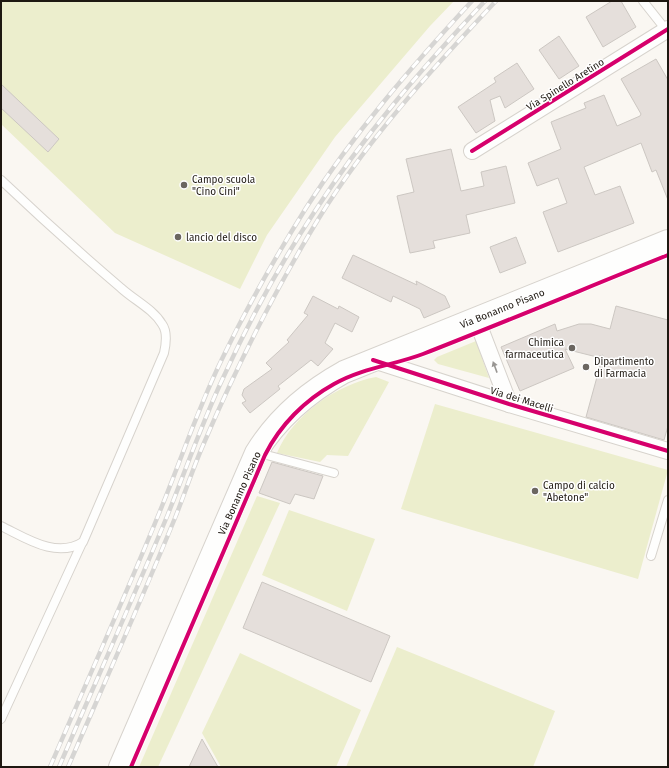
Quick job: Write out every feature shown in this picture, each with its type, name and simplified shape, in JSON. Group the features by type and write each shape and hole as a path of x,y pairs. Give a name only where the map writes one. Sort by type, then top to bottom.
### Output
{"main road":[{"name":"Via Bonanno Pisano","path":"120,767 256,453 271,429 308,394 344,372 668,241"}],"street":[{"name":"Via Spinello Aretino","path":"472,151 667,31"},
{"name":"Via dei Macelli","path":"476,318 509,404"},
{"name":"Via dei Macelli","path":"373,360 509,404 668,452"}],"lane":[{"path":"643,1 667,31"},
{"path":"1,180 113,281 156,315 163,325 166,344 164,353 83,542 1,719"},
{"path":"256,453 334,473"},
{"path":"651,556 668,500"},
{"path":"1,526 50,548 69,548 83,542"}],"green space":[{"name":"Campo scuola \"Cino Cini\"","path":"1,1 454,1 430,26 335,137 267,235 240,289 115,233 1,124"},
{"path":"476,341 489,378 438,364 434,360 437,357"},
{"path":"376,377 389,382 348,456 327,455 320,462 277,453 293,426 331,394 361,381"},
{"name":"Campo di calcio \"Abetone\"","path":"435,404 668,470 638,579 401,509"},
{"path":"257,496 280,503 158,767 139,767"},
{"path":"289,510 375,539 347,611 262,575"},
{"path":"397,647 555,711 533,767 346,767"},
{"path":"240,653 361,710 336,767 221,767 202,733"}],"building":[{"path":"612,1 621,1 636,27 603,47 586,17"},
{"path":"559,36 579,66 559,79 539,50"},
{"path":"656,59 668,80 668,200 656,170 652,172 641,143 584,167 595,195 620,186 634,223 558,252 543,212 567,203 558,178 537,186 528,163 561,149 551,122 586,108 584,103 604,95 617,126 640,116 641,114 621,79"},
{"path":"517,63 534,89 505,108 500,96 490,100 495,121 476,133 458,107 496,82 494,78"},
{"path":"1,84 59,139 48,152 1,108"},
{"path":"451,149 461,191 484,186 481,172 506,166 515,203 466,215 470,233 433,241 435,248 410,253 397,196 414,192 406,159"},
{"path":"516,237 526,263 500,273 490,247"},
{"path":"353,255 417,285 416,281 445,296 450,307 424,318 420,309 393,296 391,302 342,278"},
{"path":"313,296 338,309 339,306 359,317 352,332 335,323 325,343 333,349 318,366 311,360 278,386 280,389 250,413 242,403 246,401 242,395 244,389 272,369 266,363 289,342 287,340 308,315 304,313"},
{"name":"Dipartimento di Farmacia","path":"616,306 668,320 668,426 664,440 586,417 603,355 597,357 565,349 574,368 520,391 501,347 555,324 557,331 579,324 591,324 610,329"},
{"path":"272,462 323,476 314,499 295,494 290,504 259,493"},
{"path":"262,582 390,636 371,682 243,628"},
{"path":"202,739 218,767 189,767"}],"railway":[{"path":"50,767 147,543 197,415 241,320 262,282 324,180 384,101 472,1"},
{"path":"59,767 155,546 215,395 243,335 266,293 302,231 354,155 417,76 485,1"},
{"path":"68,767 175,518 200,452 243,357 287,273 319,218 358,160 402,105 448,52 496,1"}],"cycle path":[{"path":"472,151 668,29"},
{"path":"131,767 265,455 278,434 294,414 323,390 356,374 423,354 668,255"},
{"path":"373,360 509,404 668,451"}],"place":[{"name":"Campo scuola \"Cino Cini\"","path":"184,185"},
{"name":"lancio del disco","path":"178,237"},
{"name":"Chimica farmaceutica","path":"572,348"},
{"name":"Dipartimento di Farmacia","path":"586,367"},
{"name":"Campo di calcio \"Abetone\"","path":"535,491"}]}
